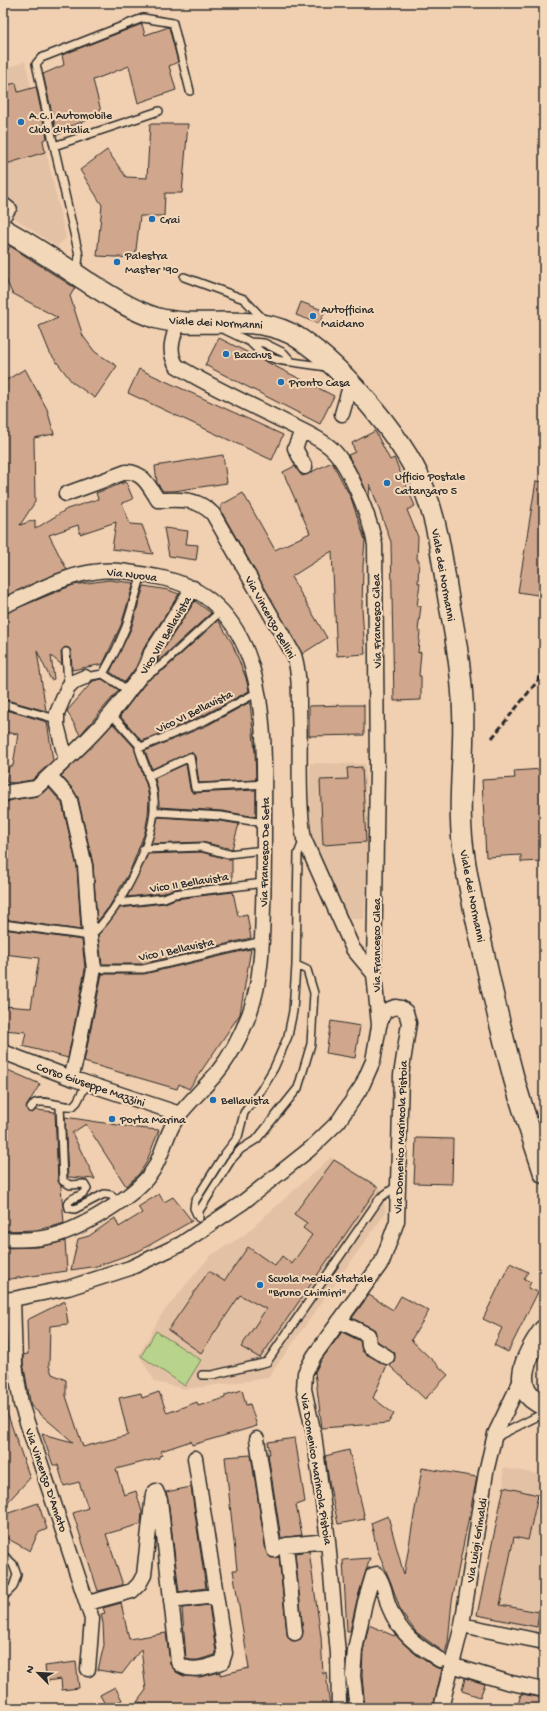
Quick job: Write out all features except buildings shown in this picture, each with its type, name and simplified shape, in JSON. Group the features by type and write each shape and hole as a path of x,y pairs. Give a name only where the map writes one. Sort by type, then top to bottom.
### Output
{"street":[{"name":"Viale dei Normanni","path":"3,229 29,243 77,275 135,310 155,317 178,322 251,323 270,325 298,337 351,383 398,441 416,470 426,492 435,523 461,672 464,715 461,809 462,842 469,888 509,1058 544,1173"},
{"name":"Via Francesco Cilea","path":"178,322 171,345 171,354 177,366 302,431 331,448 339,456 358,491 370,523 375,545 377,776 374,974 379,1026"},
{"path":"342,414 351,383"},
{"path":"302,431 295,448 305,467"},
{"name":"Via Vincenzo Bellini","path":"66,494 126,472 132,472 142,477 158,500 188,500 197,502 213,514 294,655 298,676 301,736 301,823 304,839 353,949 374,974"},
{"name":"Via Nuova","path":"3,606 61,582 92,572 110,570 165,578 193,588"},
{"name":"Via Francesco De Seta","path":"3,1239 33,1240 50,1237 75,1229 118,1203 142,1183 152,1173 174,1122 229,1057 250,1012 257,987 262,941 264,883 265,784 263,734 258,692 254,668 232,624 222,610 193,588"},
{"name":"Vico VIII Bellavista","path":"3,794 36,788 112,715 148,665 151,653 193,588"},
{"path":"66,760 56,719 57,713 68,687 73,682 85,677"},
{"path":"50,776 70,800 85,866 94,969 71,1078"},
{"name":"Via Domenico Marincola Pistoia","path":"8,1299 68,1288 130,1268 181,1244 202,1223 242,1203 310,1149 338,1122 362,1086 373,1061 379,1026 385,1011 395,1007 401,1008 406,1012 409,1018 409,1023 401,1075 397,1221 382,1262 339,1321 305,1373 304,1390 314,1434 328,1541 338,1654 339,1708"},
{"name":"Corso Giuseppe Mazzini","path":"3,1052 71,1078 180,1114"},
{"name":"Via Vincenzo D'Amato","path":"8,1299 21,1404 88,1603 92,1619 88,1669"},
{"path":"339,1321 368,1335 369,1346 387,1357"},
{"path":"544,1330 527,1356 523,1376 528,1393 535,1400 544,1405"},
{"name":"Via Luigi Grimaldi","path":"441,1708 462,1625 486,1472 495,1434 523,1376"},
{"path":"257,1439 274,1550"},
{"path":"88,1603 132,1591 144,1576 153,1494 156,1491 160,1500 178,1662 181,1666 188,1669 206,1667 222,1662 225,1653 215,1596 195,1458"},
{"path":"295,1633 286,1545 328,1541"},
{"path":"357,1708 353,1676 355,1650 365,1602 373,1575 377,1574 380,1578 389,1606 397,1624 412,1642 440,1660"},
{"path":"171,1601 215,1596"},
{"path":"462,1625 544,1642"},
{"path":"461,1668 507,1682 544,1690"}],"lane":[{"path":"77,275 79,255 36,64 41,58 143,18 173,23 190,91"},
{"path":"54,146 159,111"},
{"path":"3,200 13,208 3,223"},
{"path":"184,277 244,299 270,325"},
{"path":"212,323 250,342 260,353 280,362 292,362 335,368"},
{"path":"250,342 264,343 284,353 292,362"},
{"path":"103,674 126,627 142,574"},
{"path":"85,677 103,674 133,687 162,665 222,610"},
{"path":"66,652 68,687"},
{"name":"Vico VI Bellavista","path":"139,748 206,720 258,692"},
{"path":"3,704 56,719"},
{"path":"3,924 90,936 101,927 131,882 151,827 154,812 153,791 137,741 112,715"},
{"path":"148,776 190,757 195,788 265,784"},
{"path":"154,812 221,816 264,823"},
{"path":"202,1223 194,1208 195,1201 238,1137 244,1114 274,1068 288,1036 293,1011 296,965 298,854 304,839"},
{"path":"144,849 202,847 228,854 264,850"},
{"name":"Vico II Bellavista","path":"118,903 164,898 174,894 264,883"},
{"name":"Vico I Bellavista","path":"94,969 143,969 262,941"},
{"path":"202,1223 199,1211 231,1160 241,1149 257,1139 294,1093 300,1082 311,1044 314,993 309,973 304,968 296,965"},
{"path":"31,1108 38,1102 70,1107 75,1104 87,1083"},
{"path":"60,1105 63,1181 70,1185 84,1184 87,1189 84,1193 70,1199 68,1203 69,1208 75,1210 106,1193 111,1195 118,1203"},
{"path":"202,1375 267,1362 380,1198 398,1185"},
{"path":"493,1443 502,1434 544,1413"},
{"path":"3,1555 13,1564 17,1575 13,1586 3,1597"}],"shaded area":[{"path":"25,61 66,238 57,247 3,210 3,70"},
{"path":"310,763 365,764 368,845 364,919 346,919 309,839"},
{"name":"Scuola Media Statale \"Bruno Chimirri\"","path":"331,1157 380,1187 386,1212 268,1378 186,1389 155,1382 139,1355 161,1315 210,1256 243,1236"},
{"path":"503,1468 544,1475 544,1634 477,1615 504,1487"}],"green space":[{"path":"156,1331 201,1360 185,1386 141,1356"}],"railway":[{"path":"492,738 544,673"}],"place":[{"name":"A.C.I Automobile Club d'Italia","path":"21,122"},
{"name":"Crai","path":"152,219"},
{"name":"Palestra Master '90","path":"117,262"},
{"name":"Autofficina Maidano","path":"313,316"},
{"name":"Bacchus","path":"226,354"},
{"name":"Pronto Casa","path":"281,382"},
{"name":"Ufficio Postale Catanzaro 5","path":"387,483"},
{"name":"Bellavista","path":"213,1100"},
{"name":"Porta Marina","path":"112,1119"},
{"name":"Scuola Media Statale \"Bruno Chimirri\"","path":"260,1285"}]}
